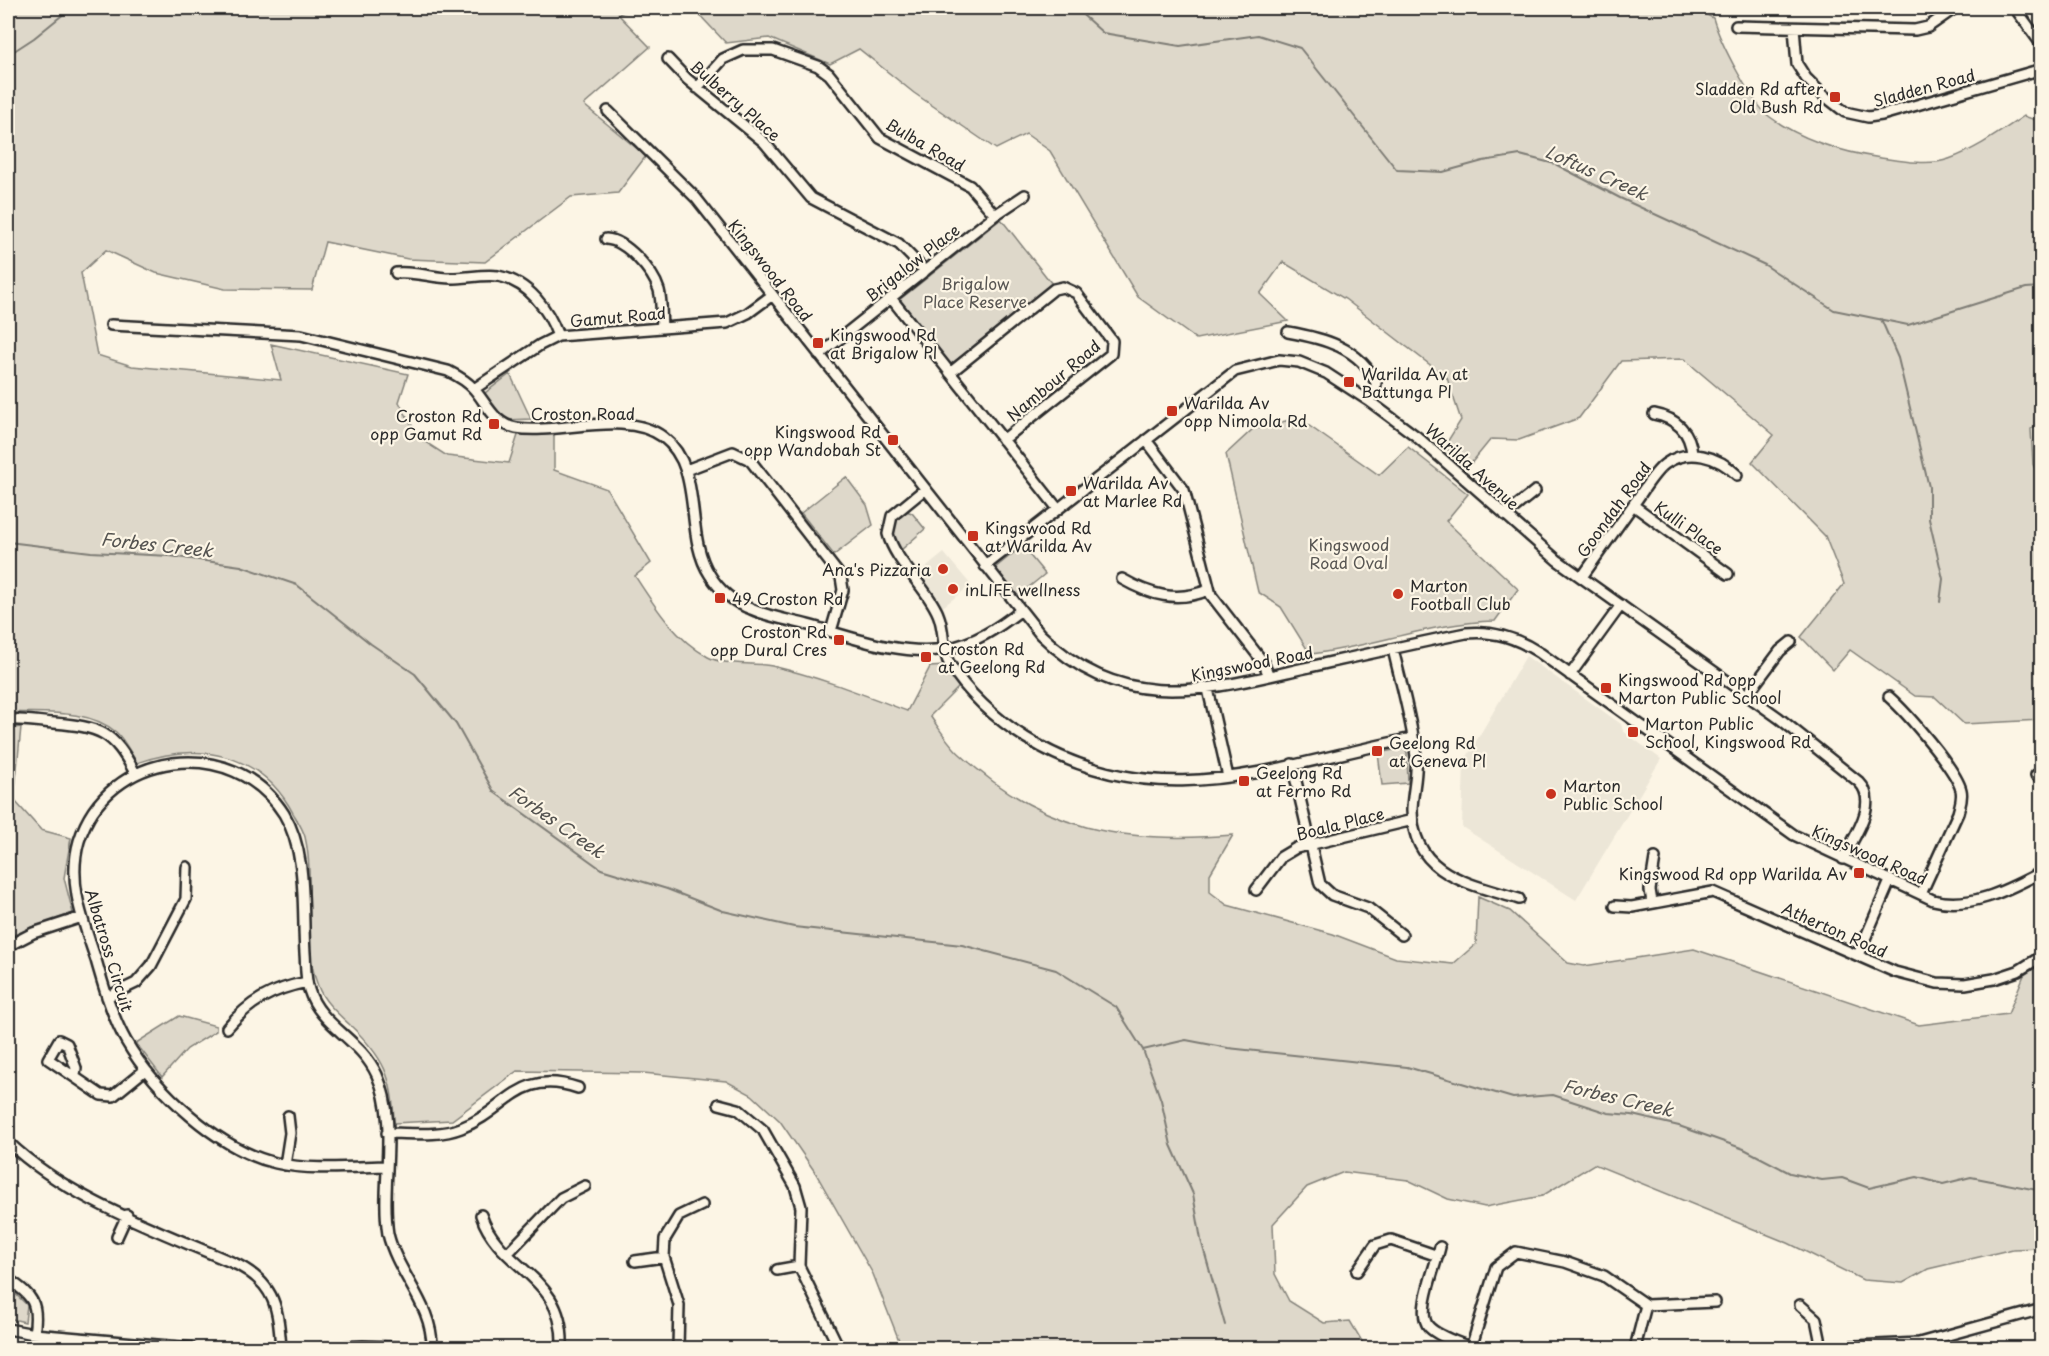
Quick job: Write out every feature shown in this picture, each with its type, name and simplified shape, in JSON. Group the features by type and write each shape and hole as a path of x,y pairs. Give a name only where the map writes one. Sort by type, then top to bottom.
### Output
{"street":[{"path":"1736,26 1922,30 1955,8"},
{"path":"2015,8 2042,45"},
{"name":"Sladden Road","path":"1794,28 1794,51 1800,71 1835,106 1857,117 1892,112 2042,69"},
{"name":"Bulba Road","path":"697,88 723,59 743,50 773,50 810,62 829,74 880,138 970,186 995,215"},
{"name":"Bulberry Place","path":"668,59 697,88 764,142 811,198 899,244 925,271"},
{"name":"Kingswood Road","path":"608,111 696,198 771,296 1021,610 1056,648 1088,670 1106,678 1158,691 1209,689 1466,633 1490,632 1527,644 1794,836 1890,881 1943,902 1980,898 2006,890 2042,872"},
{"name":"Brigalow Place","path":"819,355 995,215 1025,195"},
{"path":"606,238 626,245 654,280 660,293 662,328"},
{"path":"396,273 416,272 451,278 491,276 504,278 526,290 542,304 558,336"},
{"name":"Nambour Road","path":"950,373 1054,289 1063,287 1076,293 1110,336 1113,346 1111,354 1003,440"},
{"name":"Gamut Road","path":"474,389 540,345 558,336 727,323 748,313 771,296"},
{"path":"891,298 1058,509"},
{"name":"Croston Road","path":"111,325 301,334 441,368 460,377 474,389 494,416 505,424 517,428 625,425 648,429 661,435 672,446 686,470 698,549 705,568 718,586 751,610 900,649 945,649 967,643 989,633 1021,610"},
{"path":"1288,332 1323,339 1356,357 1376,383 1375,392 1369,401"},
{"name":"Warilda Avenue","path":"986,566 1235,370 1279,360 1299,362 1326,373 1416,435 1505,515 1582,578 1800,733 1865,790 1867,807 1843,859"},
{"path":"1654,414 1666,416 1680,426 1690,439 1692,455 1714,459 1737,475"},
{"path":"1146,440 1184,490 1208,590 1263,662 1269,676"},
{"path":"686,470 732,452 750,460 841,576 843,590 831,632"},
{"name":"Goondah Road","path":"1582,578 1665,464 1692,455"},
{"path":"925,489 892,516 887,529 893,546 938,613 945,637 945,649 952,668 988,708 1021,735 1065,759 1095,770 1133,779 1185,783 1228,777 1413,738"},
{"path":"1505,515 1535,491"},
{"name":"Kulli Place","path":"1633,505 1728,574"},
{"path":"1122,579 1140,590 1162,596 1184,597 1208,590"},
{"path":"1570,675 1621,605"},
{"path":"1747,695 1780,651 1791,642"},
{"path":"1393,649 1413,738 1417,767 1413,820 1422,848 1441,871 1470,885 1519,899"},
{"path":"1209,689 1228,777"},
{"path":"1888,697 1914,724 1953,773 1961,789 1958,813 1921,894"},
{"path":"8,720 87,726 102,731 120,746 135,773"},
{"name":"Albatross Circuit","path":"387,1166 285,1165 240,1150 217,1136 145,1070 121,1031 107,997 74,883 75,860 80,838 89,818 100,801 135,773 174,761 208,762 245,777 277,804 291,827 299,852 307,982 320,1012 360,1048 372,1066 385,1099 387,1133 387,1166 386,1221 389,1240 428,1317 432,1348"},
{"path":"1292,764 1306,832 1322,888 1332,895 1368,908 1402,935"},
{"name":"Boala Place","path":"1256,890 1281,857 1311,843 1413,820"},
{"path":"1652,902 1650,890 1655,858"},
{"path":"107,997 136,983 151,966 186,899 187,867"},
{"path":"1858,955 1890,881"},
{"name":"Atherton Road","path":"1616,906 1713,892 1922,981 1965,984 2007,976 2031,965 2042,956"},
{"path":"8,946 33,933 82,917"},
{"path":"227,1028 246,1007 261,996 282,987 307,982"},
{"path":"75,1075 101,1095 109,1096 145,1070"},
{"path":"387,1133 442,1132 461,1128 512,1093 530,1084 562,1083 578,1088"},
{"path":"719,1104 747,1114 763,1130 795,1186 801,1201 799,1266 839,1348"},
{"path":"285,1165 290,1133 288,1116"},
{"path":"8,1142 26,1159 67,1187 238,1265 259,1277 276,1306 281,1348"},
{"path":"508,1253 561,1198 585,1186"},
{"path":"678,1348 677,1294 664,1257 665,1239 672,1224 690,1209 702,1205"},
{"path":"117,1237 127,1215"},
{"path":"481,1215 492,1237 540,1283 555,1304 562,1326 562,1348"},
{"path":"1358,1272 1375,1245 1391,1240 1439,1252 1424,1306 1424,1319 1431,1329 1471,1348 1496,1267 1516,1252 1565,1262 1604,1276 1646,1305 1715,1302"},
{"path":"635,1261 664,1257"},
{"path":"777,1270 799,1266"},
{"path":"8,1279 33,1301 37,1316 34,1334"},
{"path":"1635,1348 1646,1305"},
{"path":"1800,1305 1816,1319 1822,1348"},
{"path":"1813,1348 1919,1343 2042,1309"},
{"path":"8,1329 34,1334 191,1348"},
{"path":"321,1348 418,1348"}],"shaded area":[{"path":"944,553 971,585 940,609 918,574"},
{"name":"Marton Public School","path":"1526,656 1621,724 1623,731 1661,759 1576,900 1462,827 1464,762"}],"green space":[{"path":"8,8 636,8 618,14 650,47 584,105 646,156 618,193 571,197 485,262 408,259 325,242 312,290 225,289 156,273 106,250 81,273 97,355 132,366 281,380 271,344 408,374 399,402 419,438 447,456 509,463 519,432 554,433 554,470 607,489 651,563 635,576 658,611 696,650 722,662 764,665 789,670 907,711 930,667 945,666 960,686 930,716 961,755 992,781 1023,801 1055,817 1087,827 1121,834 1156,837 1233,835 1210,874 1210,892 1227,905 1333,934 1396,958 1453,964 1476,944 1478,897 1510,911 1568,963 1584,966 1694,949 1919,1025 2008,1014 2024,975 2041,964 2041,1248 2013,1249 1928,1269 1903,1283 1863,1280 1788,1243 1594,1164 1542,1196 1485,1207 1448,1199 1408,1180 1344,1172 1307,1187 1273,1224 1275,1274 1289,1301 1324,1323 1350,1321 1366,1348 902,1348 873,1274 815,1172 780,1121 752,1095 726,1081 643,1073 517,1071 452,1120 394,1123 389,1080 378,1058 371,1047 336,1012 320,992 310,950 309,874 305,837 280,792 264,776 226,757 204,753 182,753 160,756 137,763 125,742 116,732 92,719 64,714 8,712"},
{"path":"693,8 1642,8 1652,10 1694,8 1713,18 1737,71 1762,110 1796,133 1823,144 1881,158 1933,162 1949,159 1969,150 2024,116 2041,122 2042,421 2031,429 2033,464 2042,486 2041,720 1964,724 1935,697 1915,696 1850,650 1833,670 1801,637 1844,584 1825,536 1752,462 1774,435 1684,359 1621,361 1579,418 1519,440 1491,439 1469,466 1444,447 1461,420 1447,378 1345,299 1283,262 1260,294 1288,321 1196,339 1138,297 1050,151 1026,134 996,149 914,93 859,49 830,64 769,38 726,43"},
{"name":"Brigalow Place Reserve","path":"1001,219 1052,284 949,366 898,301"},
{"path":"510,374 531,419 505,420 485,393"},
{"name":"Kingswood Road Oval","path":"1298,418 1379,475 1408,447 1468,494 1446,521 1518,589 1495,621 1472,622 1425,630 1310,654 1281,607 1258,592 1226,454 1253,429"},
{"path":"846,477 867,505 873,525 834,555 801,513"},
{"path":"906,511 912,513 925,529 901,550 892,533 895,522"},
{"path":"1022,546 1045,574 1018,596 995,568"},
{"path":"21,727 14,800 41,830 71,838 64,878 73,913 8,937 8,729"},
{"path":"1404,748 1407,753 1408,783 1382,785 1378,753"},
{"path":"179,1016 216,1026 216,1031 187,1049 162,1077 136,1043"},
{"path":"8,1287 27,1305 25,1322 8,1318"}],"waterway":[{"path":"8,55 34,38 71,8"},
{"name":"Loftus Creek","path":"1075,8 1103,33 1180,46 1258,35 1300,48 1397,170 1443,172 1483,161 1520,155 1555,164 1620,198 1765,265 1834,310 1908,325 2026,288 2042,287"},
{"path":"1881,319 1898,358 1929,487 1929,519 1943,579 1940,602"},
{"name":"Forbes Creek","path":"8,542 91,552 170,556 241,566 297,585 371,644 415,674 456,724 494,792 601,869 667,889 723,911 794,927 962,945 1056,970 1116,1007 1143,1050 1161,1100 1171,1145 1193,1194 1201,1240 1225,1325"},
{"name":"Forbes Creek","path":"1143,1050 1186,1040 1228,1048 1407,1067 1513,1098 1553,1095 1608,1113 1632,1115 1679,1126 1744,1149 1790,1173 1822,1180 1842,1178 1869,1188 1917,1177 1943,1184 1971,1177 2042,1191"}],"place":[{"name":"Sladden Rd after Old Bush Rd","path":"1835,97"},
{"name":"Kingswood Rd at Brigalow Pl","path":"818,343"},
{"name":"Warilda Av at Battunga Pl","path":"1349,382"},
{"name":"Warilda Av opp Nimoola Rd","path":"1172,411"},
{"name":"Croston Rd opp Gamut Rd","path":"494,424"},
{"name":"Kingswood Rd opp Wandobah St","path":"893,440"},
{"name":"Warilda Av at Marlee Rd","path":"1071,491"},
{"name":"Kingswood Rd at Warilda Av","path":"973,536"},
{"name":"Ana's Pizzaria","path":"943,569"},
{"name":"inLIFE wellness","path":"953,589"},
{"name":"Marton Football Club","path":"1398,594"},
{"name":"49 Croston Rd","path":"720,598"},
{"name":"Croston Rd opp Dural Cres","path":"839,640"},
{"name":"Croston Rd at Geelong Rd","path":"926,657"},
{"name":"Kingswood Rd opp Marton Public School","path":"1606,688"},
{"name":"Marton Public School, Kingswood Rd","path":"1633,732"},
{"name":"Geelong Rd at Geneva Pl","path":"1377,751"},
{"name":"Geelong Rd at Fermo Rd","path":"1244,781"},
{"name":"Marton Public School","path":"1551,794"},
{"name":"Kingswood Rd opp Warilda Av","path":"1859,873"}]}
